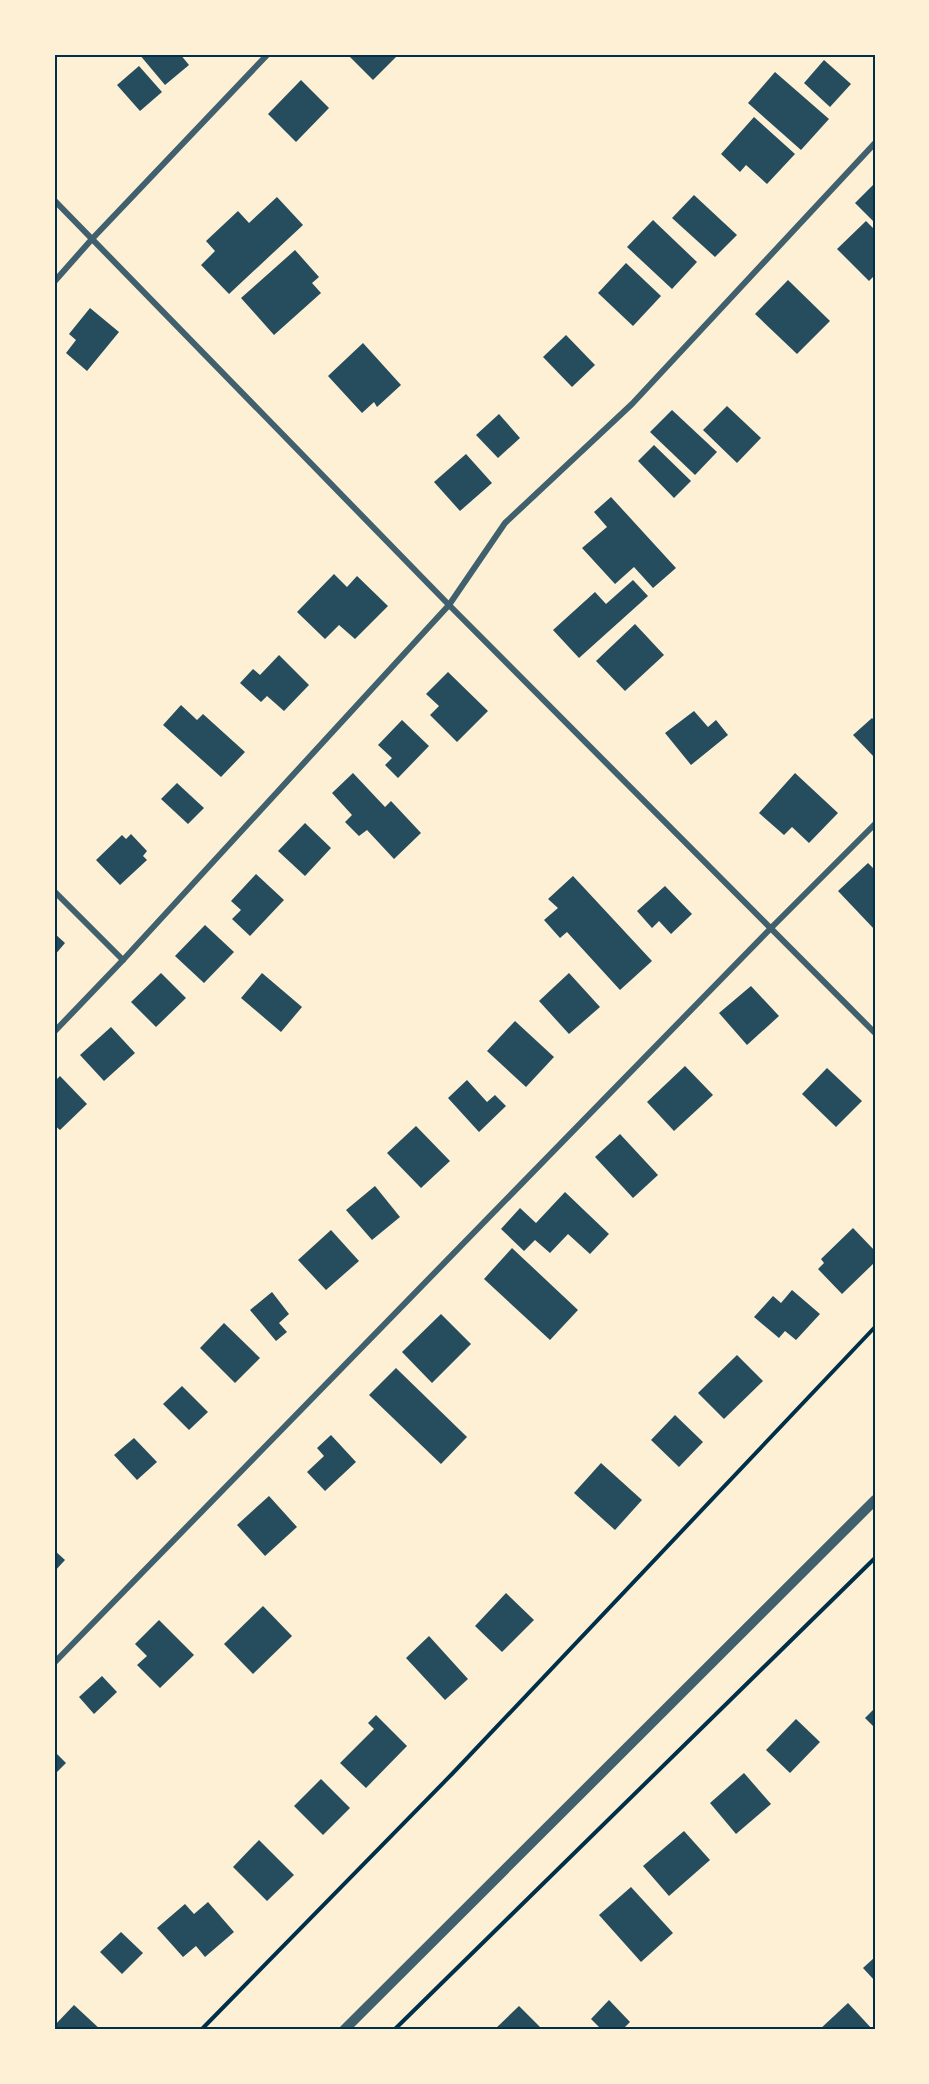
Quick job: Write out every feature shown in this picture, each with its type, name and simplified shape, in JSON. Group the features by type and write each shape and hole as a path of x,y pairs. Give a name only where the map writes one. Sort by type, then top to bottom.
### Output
{"street":[{"path":"54,282 268,54"},
{"path":"54,1032 449,605 505,523 632,404 875,143"},
{"path":"54,200 449,605 875,1032"},
{"path":"54,1663 875,824"},
{"path":"54,891 123,960"},
{"path":"344,2030 875,1500"}],"path":[{"path":"201,2030 452,1774 875,1327"},
{"path":"394,2030 875,1558"}],"building":[{"path":"139,54 180,54 189,65 165,85"},
{"path":"347,54 399,54 373,80"},
{"path":"824,60 851,84 830,107 804,83"},
{"path":"139,66 162,92 140,111 117,85"},
{"path":"775,72 829,119 801,150 748,103"},
{"path":"301,80 329,108 296,142 268,114"},
{"path":"754,117 795,154 767,184 746,165 740,172 721,154"},
{"path":"875,183 875,223 855,203"},
{"path":"694,195 737,235 715,257 672,218"},
{"path":"277,197 303,225 229,294 201,265 215,251 206,241 238,211 249,223"},
{"path":"653,220 697,262 672,289 627,247"},
{"path":"866,221 875,230 875,275 869,281 837,249"},
{"path":"295,250 319,277 312,283 321,293 274,335 241,298"},
{"path":"626,263 661,296 633,326 598,293"},
{"path":"788,280 830,321 797,354 755,314"},
{"path":"90,308 119,332 87,371 66,353 76,340 69,334"},
{"path":"566,335 595,365 572,387 543,357"},
{"path":"363,343 401,385 377,407 374,402 362,413 328,376"},
{"path":"727,406 761,438 737,463 703,430"},
{"path":"672,410 717,452 695,475 650,432"},
{"path":"499,414 520,438 498,458 476,435"},
{"path":"654,445 691,481 674,498 638,461"},
{"path":"466,454 492,483 460,511 434,482"},
{"path":"611,497 676,568 653,588 634,567 615,584 582,548 607,527 594,512"},
{"path":"334,574 347,587 357,576 388,606 355,639 339,625 325,639 297,612"},
{"path":"633,580 648,596 579,658 553,630 595,592 606,604"},
{"path":"635,624 664,655 625,691 596,661"},
{"path":"279,655 309,685 284,711 267,696 261,702 240,683 253,669 260,675"},
{"path":"448,672 488,711 457,742 430,715 439,706 426,694"},
{"path":"181,705 197,720 203,714 245,752 221,777 163,725"},
{"path":"694,711 708,727 716,720 728,735 691,765 665,733"},
{"path":"872,718 875,721 875,758 853,735"},
{"path":"402,720 429,746 398,778 385,765 392,758 378,745"},
{"path":"353,773 385,807 391,801 421,833 394,859 367,830 359,836 345,822 352,815 332,793"},
{"path":"795,773 838,813 809,843 792,827 784,835 759,813"},
{"path":"177,783 204,808 188,824 161,799"},
{"path":"305,823 331,848 305,876 278,851"},
{"path":"131,834 147,851 143,856 147,860 120,885 96,860 122,835 126,839"},
{"path":"868,863 875,870 875,930 838,891"},
{"path":"256,874 284,900 250,936 232,919 241,910 231,901"},
{"path":"573,876 652,961 620,990 567,932 560,938 544,920 558,908 548,899"},
{"path":"665,886 692,914 671,934 659,921 652,928 637,911"},
{"path":"205,925 234,952 204,983 175,956"},
{"path":"54,933 65,943 54,956"},
{"path":"161,973 186,998 156,1027 131,1002"},
{"path":"262,973 302,1007 281,1032 241,998"},
{"path":"569,973 600,1007 569,1034 539,1001"},
{"path":"751,986 779,1016 747,1045 719,1013"},
{"path":"515,1021 554,1057 526,1087 487,1051"},
{"path":"111,1027 135,1053 104,1081 80,1055"},
{"path":"685,1066 713,1095 674,1131 647,1102"},
{"path":"827,1068 862,1101 836,1127 802,1094"},
{"path":"60,1076 87,1104 60,1130 54,1125 54,1082"},
{"path":"467,1080 487,1102 495,1095 506,1106 479,1132 448,1098"},
{"path":"416,1126 450,1161 421,1188 387,1153"},
{"path":"620,1134 658,1175 633,1198 595,1157"},
{"path":"375,1186 400,1217 372,1240 346,1210"},
{"path":"565,1192 609,1234 590,1254 568,1234 550,1253 535,1240 524,1251 501,1229 520,1208 536,1223"},
{"path":"853,1228 875,1251 875,1262 842,1294 818,1269 824,1263 821,1259"},
{"path":"331,1230 359,1261 326,1290 298,1260"},
{"path":"512,1248 578,1310 550,1340 484,1279"},
{"path":"792,1290 820,1314 796,1340 785,1331 779,1338 754,1317 773,1296 781,1303"},
{"path":"272,1292 289,1314 279,1323 287,1332 276,1341 250,1310"},
{"path":"441,1314 471,1344 432,1383 402,1352"},
{"path":"224,1323 260,1358 235,1383 200,1348"},
{"path":"737,1355 763,1381 724,1419 698,1393"},
{"path":"396,1368 467,1437 441,1464 369,1395"},
{"path":"182,1386 208,1412 189,1430 163,1404"},
{"path":"675,1415 703,1442 679,1467 651,1440"},
{"path":"331,1435 356,1462 325,1491 307,1472 324,1456 317,1448"},
{"path":"134,1438 157,1462 137,1480 114,1455"},
{"path":"601,1463 642,1500 615,1530 574,1493"},
{"path":"269,1496 297,1527 265,1556 237,1525"},
{"path":"54,1550 65,1560 54,1572"},
{"path":"506,1593 534,1620 502,1652 475,1626"},
{"path":"263,1606 292,1636 253,1674 224,1644"},
{"path":"159,1620 194,1655 160,1688 137,1665 147,1656 135,1644"},
{"path":"429,1636 468,1679 445,1700 406,1658"},
{"path":"102,1676 117,1692 94,1714 79,1697"},
{"path":"875,1708 875,1728 865,1718"},
{"path":"376,1715 407,1746 366,1788 340,1763 374,1729 368,1723"},
{"path":"796,1719 820,1742 790,1773 766,1750"},
{"path":"54,1751 66,1763 54,1775"},
{"path":"744,1773 771,1804 736,1834 710,1803"},
{"path":"321,1779 350,1808 323,1835 294,1806"},
{"path":"684,1831 710,1860 669,1896 643,1866"},
{"path":"259,1840 294,1875 267,1901 233,1867"},
{"path":"631,1887 673,1933 641,1962 599,1915"},
{"path":"208,1902 234,1932 205,1957 196,1946 183,1957 157,1928 185,1904 194,1914"},
{"path":"121,1932 143,1953 122,1974 100,1952"},
{"path":"875,1957 875,1981 863,1968"},
{"path":"609,2000 630,2022 622,2030 602,2030 591,2019"},
{"path":"848,2003 873,2030 819,2030"},
{"path":"74,2005 101,2030 54,2030 54,2026"},
{"path":"519,2006 543,2030 494,2030"}]}
